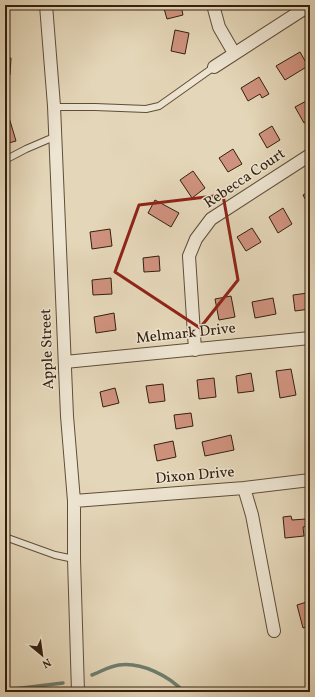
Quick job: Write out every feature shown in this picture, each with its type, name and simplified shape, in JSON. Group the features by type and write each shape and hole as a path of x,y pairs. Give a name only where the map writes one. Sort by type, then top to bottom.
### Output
{"street":[{"name":"Apple Street","path":"46,5 54,107 54,137 67,416 74,501 74,559 78,692"},
{"path":"213,5 219,27 234,53"},
{"path":"214,67 310,5"},
{"name":"Rebecca Court","path":"195,350 189,256 196,239 211,219 310,154"},
{"name":"Melmark Drive","path":"65,362 310,338"},
{"path":"244,488 310,480"},
{"name":"Dixon Drive","path":"74,501 244,488 252,515 274,631"}],"lane":[{"path":"54,107 146,109 159,106 214,67"},
{"path":"5,160 54,137"},
{"path":"5,537 74,559"}],"highlighted area":[{"path":"223,195 238,280 200,328 115,272 139,205"}],"building":[{"path":"163,5 181,5 183,15 167,19"},
{"path":"175,30 189,33 185,54 171,51"},
{"path":"300,52 308,66 285,80 276,66"},
{"path":"5,58 11,58 10,75 5,74"},
{"path":"259,77 269,94 262,98 260,94 248,101 241,88"},
{"path":"310,99 310,120 304,123 295,107"},
{"path":"8,114 16,141 5,144 5,115"},
{"path":"272,126 280,140 267,148 259,134"},
{"path":"233,149 242,164 228,172 219,158"},
{"path":"193,171 205,188 192,198 180,180"},
{"path":"310,191 310,208 303,195"},
{"path":"155,200 179,213 171,227 148,213"},
{"path":"283,208 292,224 278,233 269,217"},
{"path":"252,228 261,242 246,251 237,237"},
{"path":"110,229 112,246 92,249 90,232"},
{"path":"159,256 160,271 144,272 143,258"},
{"path":"111,278 112,294 93,295 92,280"},
{"path":"308,293 310,309 295,311 293,295"},
{"path":"231,296 235,317 219,320 215,299"},
{"path":"273,298 276,314 255,318 252,302"},
{"path":"114,313 116,330 96,333 94,317"},
{"path":"291,369 296,395 280,398 276,371"},
{"path":"251,373 254,391 238,393 236,376"},
{"path":"214,378 216,397 199,399 197,380"},
{"path":"163,384 165,401 149,403 146,386"},
{"path":"115,388 119,403 103,407 100,392"},
{"path":"191,413 193,426 176,429 174,415"},
{"path":"231,435 234,450 205,456 202,442"},
{"path":"173,441 176,457 157,461 154,445"},
{"path":"291,516 292,520 306,519 307,526 303,527 304,536 285,538 283,517"},
{"path":"310,601 310,626 303,628 297,605"}],"waterway":[{"path":"92,675 119,665 137,666 154,671 171,681 184,692"},
{"path":"5,690 63,683"}]}
